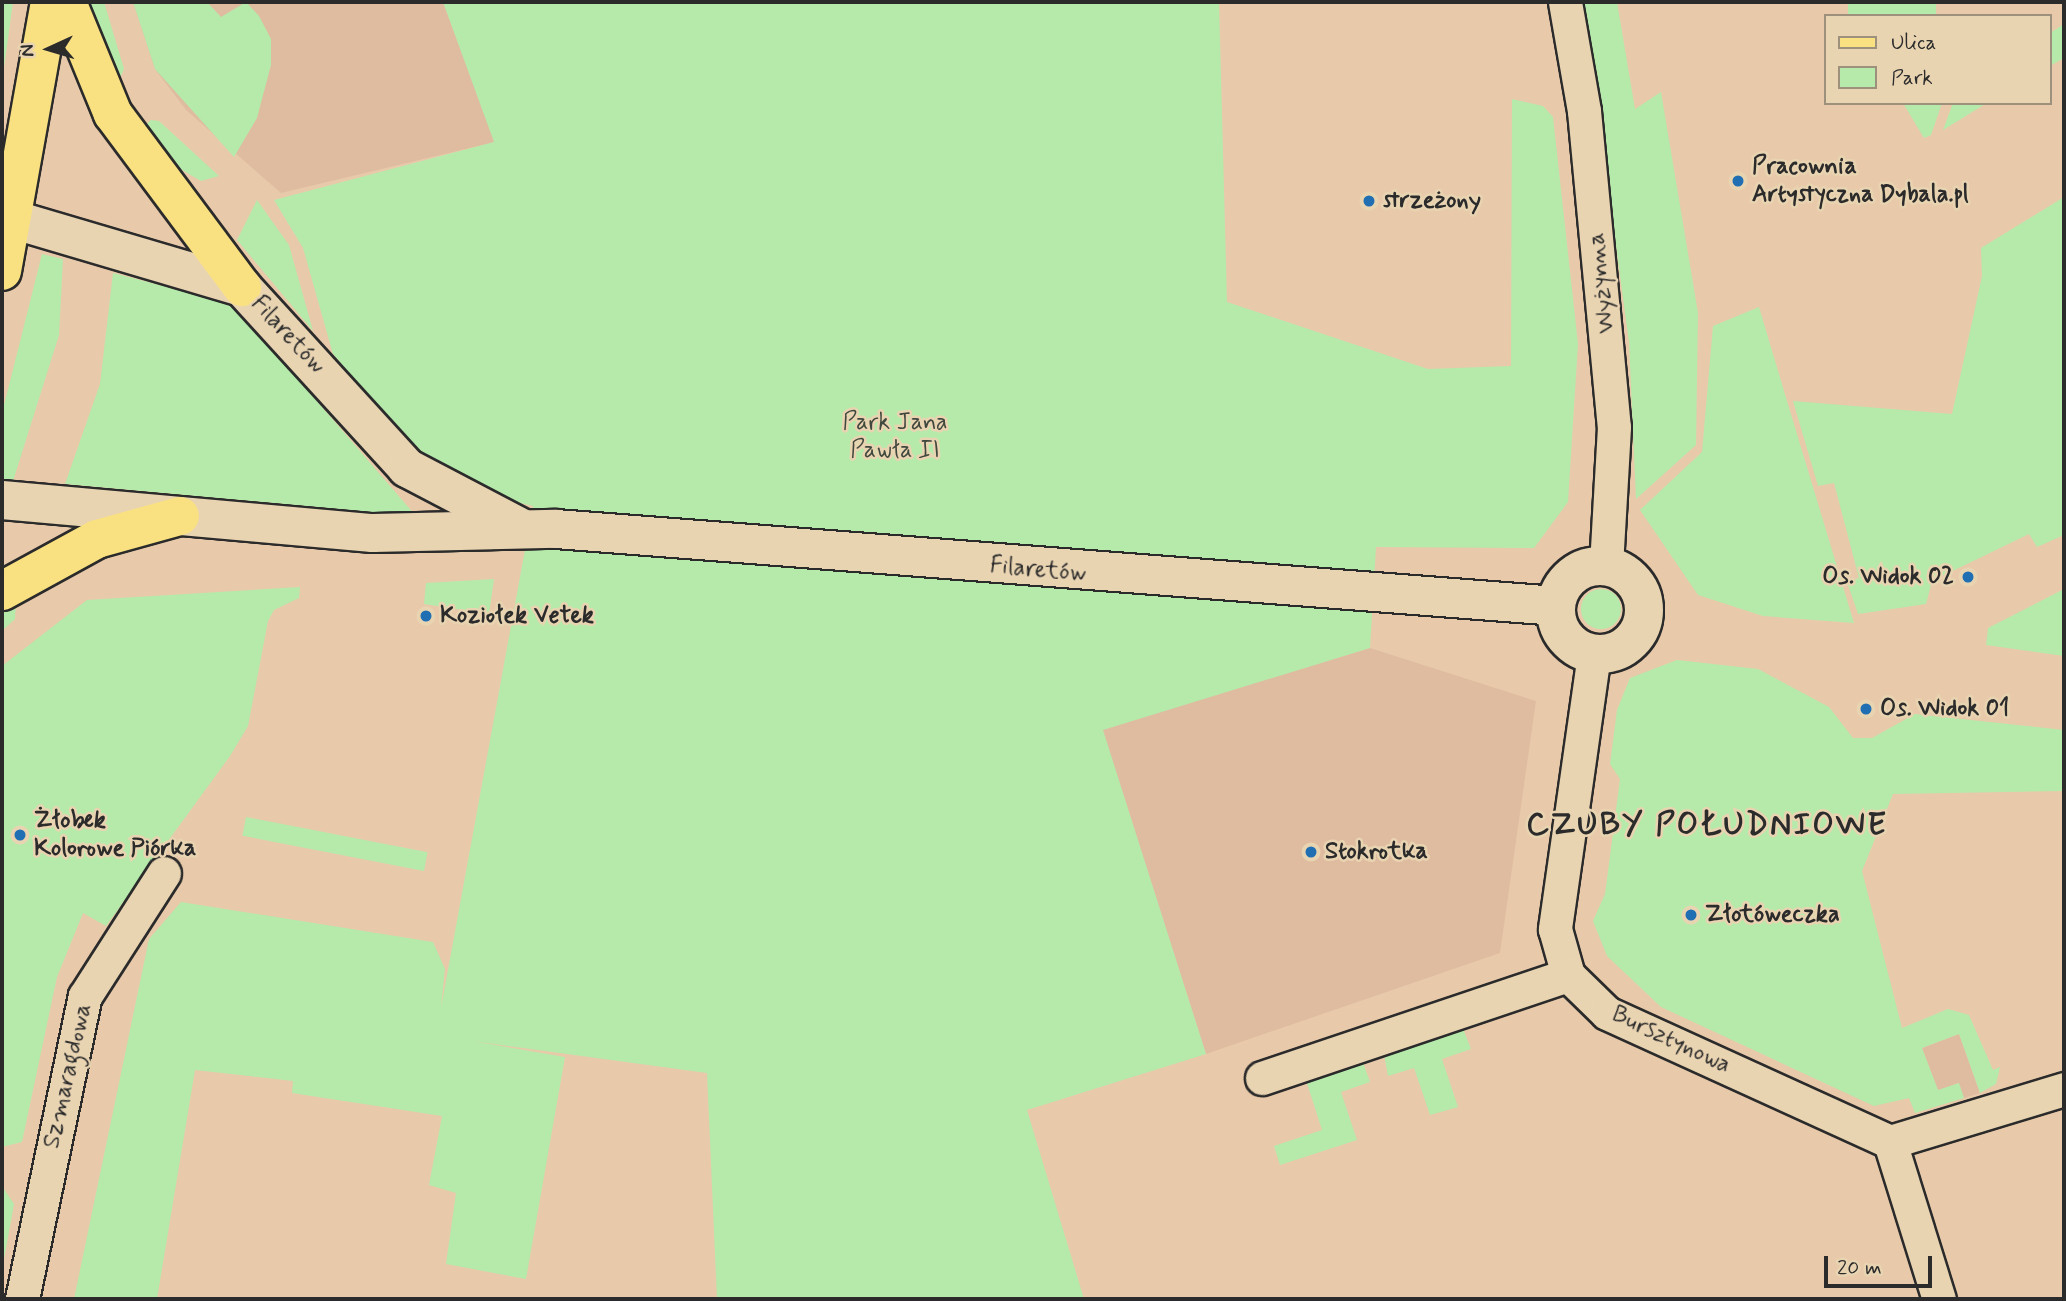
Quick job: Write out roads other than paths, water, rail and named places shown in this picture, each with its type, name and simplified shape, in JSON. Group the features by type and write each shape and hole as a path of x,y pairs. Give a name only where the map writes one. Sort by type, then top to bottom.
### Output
{"main road":[{"path":"2,271 50,2"},
{"path":"66,2 113,114 242,287"},
{"path":"2,592 97,539 180,516"}],"street":[{"name":"Wyżynna","path":"1565,2 1584,111 1614,427 1605,566"},
{"name":"Filaretów","path":"12,219 242,287 407,468 538,528"},
{"name":"Filaretów","path":"2,500 373,533 538,528 1093,575 1374,589 1556,606"},
{"path":"1605,566 1635,583 1644,615 1623,649 1594,654 1569,643 1556,606 1572,575 1605,566"},
{"name":"Bursztynowa","path":"1594,654 1555,929 1568,975 1607,1013 1890,1142"},
{"name":"Szmaragdowa","path":"22,1299 85,996 164,873"},
{"path":"1262,1078 1568,975"},
{"path":"1939,1299 1890,1142 2064,1089"}],"place":[{"name":"Pracownia Artystyczna Dybala.pl","path":"1738,181"},
{"name":"strzeżony","path":"1369,201"},
{"name":"Os. Widok 02","path":"1968,577"},
{"name":"Koziołek Vetek","path":"426,616"},
{"name":"Os. Widok 01","path":"1866,709"},
{"name":"Żłobek Kolorowe Piórka","path":"20,835"},
{"name":"Stokrotka","path":"1311,852"},
{"name":"Złotóweczka","path":"1691,915"}],"district":[{"name":"CZUBY POŁUDNIOWE","path":"1707,825"}],"park label":[{"name":"Park Jana Pawła II","path":"895,437"}]}
